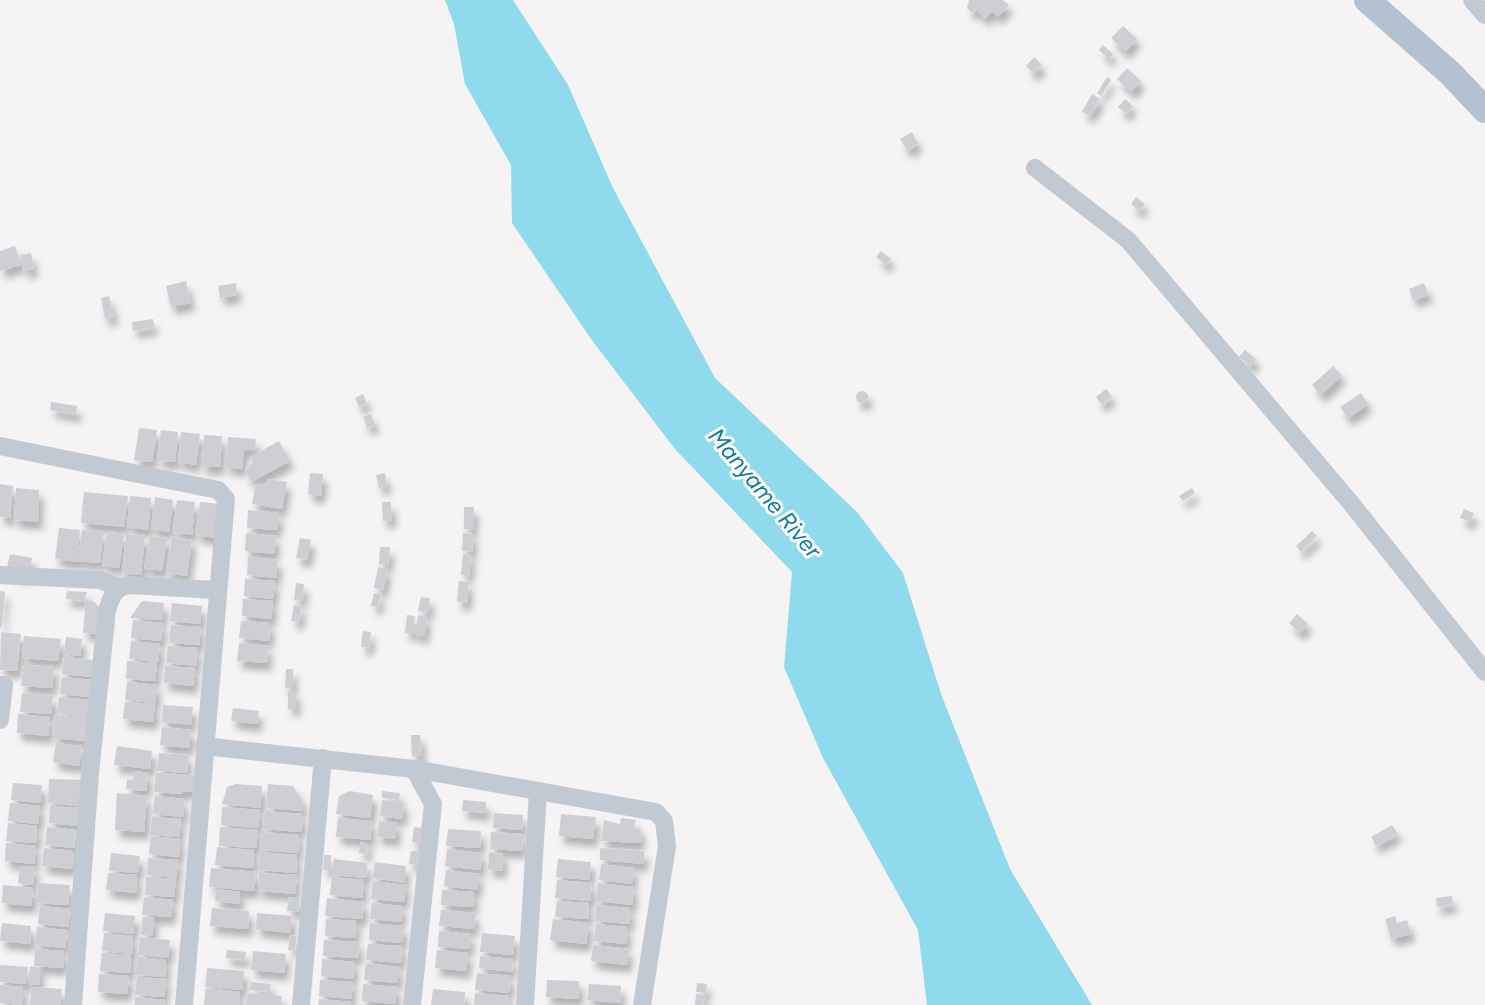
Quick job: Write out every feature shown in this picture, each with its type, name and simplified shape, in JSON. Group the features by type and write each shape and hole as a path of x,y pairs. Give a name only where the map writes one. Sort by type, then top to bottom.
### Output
{"main road":[{"path":"1367,0 1451,74 1485,110"}],"street":[{"path":"1472,0 1485,15"},
{"path":"1035,168 1128,240 1350,502 1485,672"},
{"path":"0,446 218,490 226,499 227,511 216,590 184,1005"},
{"path":"0,575 100,580 118,587 129,585 216,590"},
{"path":"73,1005 107,610 118,587"},
{"path":"0,685 4,685 0,720"},
{"path":"204,746 414,769 656,811 664,821 667,846 642,1005"},
{"path":"301,1005 323,758"},
{"path":"412,1005 433,804 414,769"},
{"path":"525,1005 538,792"}],"water":[{"name":"Manyame River","path":"445,0 513,0 568,85 613,188 715,378 857,512 903,573 941,694 1010,869 1092,1005 927,1005 918,930 823,758 784,667 792,572 675,449 591,339 512,223 511,165 465,84 454,24"}],"building":[{"path":"969,0 1003,0 1009,5 998,17 992,11 985,19 975,9 972,13 967,8"},
{"path":"1123,26 1137,39 1125,52 1111,38"},
{"path":"1103,45 1113,54 1109,59 1099,50"},
{"path":"1034,57 1042,65 1034,74 1026,66"},
{"path":"1127,68 1141,81 1131,92 1117,79"},
{"path":"1107,77 1111,80 1101,96 1097,93"},
{"path":"1092,94 1100,99 1090,116 1082,112"},
{"path":"1125,99 1133,106 1126,114 1118,107"},
{"path":"912,132 918,144 908,151 900,139"},
{"path":"1136,197 1145,204 1139,211 1131,204"},
{"path":"15,246 21,265 0,271 0,251"},
{"path":"881,251 891,259 886,265 876,257"},
{"path":"31,253 34,269 24,271 21,255"},
{"path":"186,281 191,303 171,307 166,286"},
{"path":"236,283 237,295 220,298 218,286"},
{"path":"1424,283 1429,295 1413,300 1409,289"},
{"path":"109,296 114,317 105,319 101,298"},
{"path":"153,319 154,327 133,331 132,322"},
{"path":"1245,350 1256,359 1251,367 1239,357"},
{"path":"1333,366 1342,375 1321,395 1312,385"},
{"path":"1106,389 1112,396 1102,405 1096,397"},
{"path":"862,391 868,397 862,403 856,397"},
{"path":"1361,393 1368,404 1348,418 1340,407"},
{"path":"363,394 367,404 359,407 355,398"},
{"path":"51,402 77,406 76,415 50,410"},
{"path":"371,414 375,425 367,428 363,417"},
{"path":"139,428 157,430 152,462 134,460"},
{"path":"161,430 178,432 175,462 158,461"},
{"path":"181,432 200,434 196,465 178,462"},
{"path":"204,435 222,436 220,467 202,467"},
{"path":"228,437 256,439 255,450 244,449 242,469 225,467"},
{"path":"279,441 290,461 251,482 245,471 253,462 250,457"},
{"path":"310,473 323,474 321,496 308,494"},
{"path":"385,473 387,486 379,488 376,475"},
{"path":"268,479 287,482 282,509 252,504 256,484 267,486"},
{"path":"0,484 13,486 10,518 0,517"},
{"path":"16,488 39,490 38,522 14,520"},
{"path":"1192,488 1195,493 1183,501 1179,496"},
{"path":"84,492 128,496 124,527 81,523"},
{"path":"130,496 151,498 148,530 127,527"},
{"path":"155,497 173,500 169,532 151,529"},
{"path":"177,500 195,502 192,535 173,532"},
{"path":"200,502 221,504 216,538 196,535"},
{"path":"382,502 391,502 392,520 383,521"},
{"path":"464,507 474,507 473,530 464,529"},
{"path":"1464,509 1474,513 1470,522 1460,518"},
{"path":"248,510 279,513 277,530 247,528"},
{"path":"59,528 80,530 77,562 55,559"},
{"path":"82,530 103,532 100,563 78,561"},
{"path":"1312,531 1317,536 1301,552 1296,546"},
{"path":"107,533 124,535 119,568 102,565"},
{"path":"246,533 276,536 274,554 245,551"},
{"path":"463,533 473,534 472,552 462,551"},
{"path":"126,534 145,536 141,575 122,573"},
{"path":"150,536 167,538 162,571 144,568"},
{"path":"172,537 192,540 187,576 166,573"},
{"path":"300,538 311,540 307,560 296,558"},
{"path":"380,547 390,547 388,565 379,564"},
{"path":"10,554 32,558 29,576 6,572"},
{"path":"463,554 471,555 469,576 461,575"},
{"path":"248,557 278,560 276,578 247,575"},
{"path":"378,567 387,569 383,590 374,588"},
{"path":"245,579 275,581 273,599 244,596"},
{"path":"459,581 469,582 467,603 457,602"},
{"path":"296,583 304,584 302,601 294,600"},
{"path":"0,591 5,592 2,627 0,627"},
{"path":"67,591 87,592 84,601 66,599"},
{"path":"374,593 381,594 378,607 371,606"},
{"path":"421,597 430,598 428,613 418,611"},
{"path":"243,599 273,601 271,619 242,616"},
{"path":"86,601 93,601 105,613 103,634 83,633"},
{"path":"142,601 164,603 162,620 130,618"},
{"path":"172,603 202,606 200,624 170,621"},
{"path":"294,605 302,606 299,622 291,621"},
{"path":"1297,614 1308,624 1300,633 1289,623"},
{"path":"407,615 415,616 413,634 405,633"},
{"path":"418,615 427,617 424,636 415,635"},
{"path":"133,620 163,623 161,641 131,638"},
{"path":"241,621 270,623 269,641 239,638"},
{"path":"171,625 201,627 199,645 169,643"},
{"path":"363,631 371,632 369,648 361,647"},
{"path":"1,632 21,634 17,671 0,670"},
{"path":"24,636 61,639 58,661 22,658"},
{"path":"66,637 82,639 80,656 64,654"},
{"path":"131,641 160,644 158,662 129,659"},
{"path":"239,643 268,646 267,663 237,661"},
{"path":"168,646 197,648 196,666 166,663"},
{"path":"64,657 95,660 93,677 62,674"},
{"path":"127,661 157,663 155,681 126,679"},
{"path":"24,665 54,667 52,688 21,686"},
{"path":"165,666 195,668 193,686 164,683"},
{"path":"286,669 293,669 293,688 285,688"},
{"path":"62,677 92,680 90,697 60,694"},
{"path":"127,682 157,685 155,703 125,700"},
{"path":"288,692 296,692 296,709 288,709"},
{"path":"22,693 53,696 51,714 20,712"},
{"path":"59,697 90,700 84,741 53,738 55,715 83,717 57,713"},
{"path":"125,702 155,704 153,722 123,719"},
{"path":"163,705 193,707 191,725 162,722"},
{"path":"233,708 259,711 257,724 231,721"},
{"path":"18,714 50,717 48,736 17,733"},
{"path":"162,727 191,730 189,748 160,745"},
{"path":"411,735 420,735 422,756 412,756"},
{"path":"56,743 82,746 79,766 53,762"},
{"path":"117,746 152,751 150,769 114,765"},
{"path":"159,753 188,755 187,773 157,771"},
{"path":"134,771 148,773 146,791 126,789 127,779 133,780"},
{"path":"156,773 197,775 196,792 154,792"},
{"path":"49,779 87,780 86,807 48,803"},
{"path":"13,783 42,785 40,803 11,800"},
{"path":"236,784 262,786 260,808 222,804 227,787"},
{"path":"268,784 293,786 303,802 302,811 266,808"},
{"path":"350,791 373,795 370,818 336,814 339,796"},
{"path":"382,791 400,793 399,800 382,798"},
{"path":"117,793 147,796 144,832 115,830"},
{"path":"155,796 184,799 183,817 153,814"},
{"path":"382,800 404,803 402,819 380,816"},
{"path":"463,800 486,802 486,813 462,811"},
{"path":"10,803 40,806 38,824 8,821"},
{"path":"50,806 80,808 78,826 49,823"},
{"path":"222,807 260,810 258,828 221,825"},
{"path":"265,811 302,814 301,832 263,829"},
{"path":"494,813 523,815 522,830 493,828"},
{"path":"561,814 596,817 593,839 559,836"},
{"path":"152,817 181,819 179,837 150,835"},
{"path":"338,818 372,821 370,840 336,837"},
{"path":"621,818 636,820 634,827 641,829 640,843 601,841 604,820 620,824"},
{"path":"379,821 397,823 395,839 377,837"},
{"path":"8,823 37,826 36,843 6,841"},
{"path":"1392,825 1398,834 1376,846 1371,837"},
{"path":"47,827 76,830 74,848 45,845"},
{"path":"220,827 258,830 256,848 219,846"},
{"path":"414,827 422,828 420,843 412,842"},
{"path":"448,829 481,831 480,848 446,846"},
{"path":"262,832 299,835 298,853 260,850"},
{"path":"491,832 523,834 522,851 490,849"},
{"path":"151,836 180,839 179,857 149,854"},
{"path":"361,842 368,844 367,854 359,853"},
{"path":"6,843 36,846 34,864 5,861"},
{"path":"217,847 254,850 253,868 215,865"},
{"path":"44,848 73,851 72,869 42,866"},
{"path":"600,848 644,851 644,864 600,860"},
{"path":"447,849 482,853 480,870 445,866"},
{"path":"411,851 419,851 417,865 409,864"},
{"path":"260,852 297,855 296,873 258,870"},
{"path":"489,852 503,854 502,871 488,869"},
{"path":"111,853 140,856 138,873 109,871"},
{"path":"324,855 331,855 330,871 323,870"},
{"path":"148,858 178,860 176,878 147,875"},
{"path":"334,859 367,863 366,878 332,875"},
{"path":"558,859 591,862 589,880 556,877"},
{"path":"375,862 406,866 404,883 373,878"},
{"path":"601,864 634,868 632,884 599,880"},
{"path":"20,866 35,867 33,885 18,883"},
{"path":"211,868 256,872 254,891 209,887"},
{"path":"446,870 479,874 477,890 444,886"},
{"path":"108,873 137,875 136,893 106,890"},
{"path":"259,873 297,875 295,894 258,891"},
{"path":"146,877 176,879 174,897 145,895"},
{"path":"332,877 364,880 362,898 330,895"},
{"path":"557,880 592,883 590,901 555,898"},
{"path":"373,881 406,885 404,902 371,899"},
{"path":"38,883 70,885 68,905 37,903"},
{"path":"598,883 634,887 632,905 596,901"},
{"path":"3,885 33,888 31,906 2,903"},
{"path":"216,889 240,892 239,904 215,901"},
{"path":"442,890 474,892 473,907 441,905"},
{"path":"1452,896 1453,905 1437,907 1436,898"},
{"path":"144,897 173,900 171,917 142,915"},
{"path":"289,897 300,899 298,912 287,911"},
{"path":"327,898 364,902 362,919 325,916"},
{"path":"557,901 589,903 588,919 555,917"},
{"path":"372,903 402,906 401,922 370,919"},
{"path":"596,905 630,908 629,924 595,921"},
{"path":"40,906 70,909 68,927 38,924"},
{"path":"212,908 249,911 248,929 210,926"},
{"path":"441,910 475,913 474,929 439,926"},
{"path":"105,913 135,916 133,934 103,931"},
{"path":"257,913 292,916 290,933 256,929"},
{"path":"1395,916 1397,923 1407,920 1411,934 1391,939 1385,919"},
{"path":"143,917 154,918 152,936 141,935"},
{"path":"326,919 356,921 355,938 325,936"},
{"path":"553,919 589,923 586,944 550,940"},
{"path":"2,923 31,926 30,944 0,941"},
{"path":"370,923 403,926 402,943 369,940"},
{"path":"596,924 627,927 626,944 594,941"},
{"path":"37,927 67,930 65,948 35,945"},
{"path":"439,931 470,934 469,949 438,947"},
{"path":"104,933 133,936 132,954 102,951"},
{"path":"482,933 515,936 513,955 480,952"},
{"path":"290,935 297,936 295,950 288,950"},
{"path":"140,937 170,940 168,958 138,955"},
{"path":"324,940 359,942 358,958 323,956"},
{"path":"368,944 402,946 401,963 366,960"},
{"path":"593,945 629,949 627,965 591,961"},
{"path":"35,949 64,951 63,968 34,966"},
{"path":"227,950 246,952 245,960 226,958"},
{"path":"437,950 468,953 466,971 435,968"},
{"path":"253,951 286,954 284,973 251,970"},
{"path":"102,953 131,955 130,973 100,971"},
{"path":"480,956 513,959 512,972 479,968"},
{"path":"137,957 166,960 165,977 135,975"},
{"path":"322,959 354,962 353,979 321,976"},
{"path":"366,963 399,967 397,983 364,980"},
{"path":"0,965 28,967 26,984 0,982"},
{"path":"30,966 40,968 39,985 28,985"},
{"path":"207,968 244,971 242,990 205,987"},
{"path":"477,973 510,976 509,993 475,990"},
{"path":"99,974 129,976 127,994 98,992"},
{"path":"137,977 166,979 164,997 135,995"},
{"path":"320,980 353,982 351,999 319,996"},
{"path":"547,980 579,981 579,999 546,997"},
{"path":"251,982 271,984 270,992 250,990"},
{"path":"697,983 707,984 706,993 696,992"},
{"path":"363,984 397,987 395,1004 362,1001"},
{"path":"589,984 621,986 620,1003 587,1000"},
{"path":"0,985 23,987 22,1005 0,1003"},
{"path":"32,987 62,989 60,1005 30,1005"},
{"path":"206,988 240,992 239,1005 204,1005"},
{"path":"433,989 465,992 464,1005 431,1005"},
{"path":"247,993 282,996 281,1005 246,1005"},
{"path":"475,993 509,996 508,1005 474,1005"},
{"path":"696,994 705,995 703,1005 695,1005"},
{"path":"135,997 165,1000 164,1005 135,1005"},
{"path":"319,999 351,1002 351,1005 318,1005"}]}
